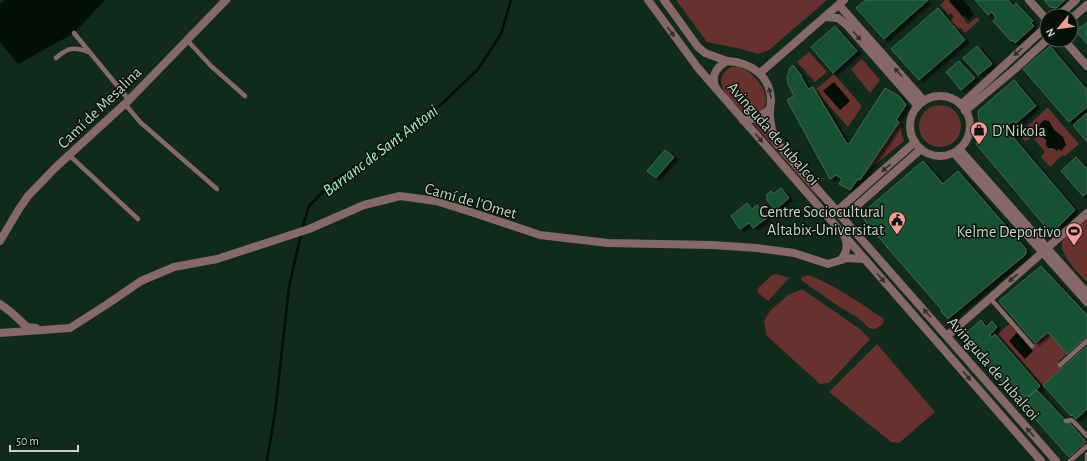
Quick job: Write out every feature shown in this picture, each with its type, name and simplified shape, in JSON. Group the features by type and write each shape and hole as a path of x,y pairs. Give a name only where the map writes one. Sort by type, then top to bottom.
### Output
{"street":[{"path":"648,0 686,52 715,87"},
{"path":"664,0 698,47 705,53 727,61"},
{"path":"848,0 849,12 853,20"},
{"path":"1029,0 1039,11"},
{"path":"1067,8 1076,0"},
{"name":"Camí de Mesalina","path":"0,241 18,209 28,196 56,167 127,102 187,40 221,1"},
{"path":"760,73 841,2 853,20 921,104"},
{"path":"1079,12 1087,5"},
{"path":"826,16 838,18 847,25 921,104"},
{"path":"963,108 1039,34"},
{"path":"963,108 1015,69 1039,47"},
{"path":"1071,48 1087,66"},
{"name":"Avinguda de Jubalcoi","path":"1041,461 715,87 713,81 714,75 719,66 727,61 737,62 760,73 767,84 771,95 770,121 777,143 1056,461"},
{"path":"943,97 955,101 963,108 969,119 969,134 965,143 956,151 942,156 934,156 918,146 910,130 910,123 912,117 921,104 929,99 943,97"},
{"path":"744,120 752,120 761,116 770,109"},
{"path":"837,211 918,146"},
{"path":"842,218 918,146"},
{"path":"956,151 1045,250 1087,293"},
{"name":"Camí de l'Omet","path":"0,333 70,328 140,281 174,267 217,259 309,229 364,205 400,196 436,202 540,235 608,243 712,245 757,248 794,253 828,264 847,258 864,259"},
{"path":"947,336 1087,213"},
{"path":"841,260 846,254 847,246 845,237"},
{"path":"1045,250 1087,302"},
{"name":"Camí de l'Omet","path":"0,304 28,327 46,330"}],"lane":[{"path":"74,33 127,102 140,122 217,190"},
{"path":"187,40 211,66 245,96"},
{"path":"56,58 62,52 71,48 80,49 90,53"},
{"path":"69,155 138,219"},
{"path":"990,298 1032,346"},
{"path":"1060,365 1087,341"},
{"path":"1066,421 1073,421 1087,436"},
{"path":"1070,461 1087,446"},
{"path":"1087,454 1087,460"}],"shaded area":[{"path":"5,0 105,0 74,33 18,64 0,42 0,4"},
{"path":"676,0 827,0 769,50 758,54 707,42"},
{"path":"945,0 950,0 968,24 977,17 980,20 965,33 961,28 959,29 954,26 955,25 950,21 954,17 951,13 949,15 940,5"},
{"path":"963,0 974,15 969,20 964,15 963,16 949,1"},
{"path":"809,52 827,72 815,82 797,62"},
{"path":"862,59 880,80 870,93 851,69"},
{"path":"731,67 744,69 750,73 762,86 766,101 764,107 759,113 755,115 748,115 744,113 724,91 721,78"},
{"path":"834,74 862,106 848,127 815,90"},
{"path":"834,82 850,101 840,110 823,91"},
{"path":"936,105 944,105 952,108 958,114 961,126 958,138 952,144 944,147 936,147 928,144 922,138 919,130 919,122 922,114 928,108"},
{"path":"1047,108 1079,144 1065,156 1063,155 1050,167 1041,157 1045,152 1034,139 1039,135 1044,138 1051,148 1059,149 1065,147 1065,143 1054,130 1049,121 1038,128 1038,131 1028,140 1025,141 1019,134"},
{"path":"766,117 766,123 771,138 819,195 819,197 817,197 753,123"},
{"path":"1044,120 1049,121 1054,130 1063,137 1066,145 1061,151 1059,149 1057,151 1053,148 1048,148 1046,145 1046,140 1039,134 1040,124"},
{"path":"899,122 901,123 901,132 904,141 864,174"},
{"name":"Kelme Deportivo","path":"1087,217 1087,282 1069,262 1062,244 1066,235"},
{"path":"777,274 789,278 768,301 758,293 757,289 772,275"},
{"path":"808,275 838,289 857,301 884,319 883,324 875,329 869,328 857,317 841,308 801,280 802,277"},
{"path":"802,289 860,329 870,339 829,383 820,384 767,336 764,321 770,311 788,295"},
{"path":"1009,324 1017,333 1009,341 1030,348 1048,332 1067,354 1058,362 1063,367 1043,385 998,334"},
{"path":"1017,333 1033,351 1025,359 1009,341"},
{"path":"877,344 935,412 899,443 891,442 829,392"}],"building":[{"path":"865,0 928,0 884,39 856,8"},
{"path":"975,0 1008,0 1013,6 1016,3 1033,21 1031,23 1034,26 1015,43 1012,40 1011,41 993,21 996,18 992,12 988,15"},
{"path":"1044,0 1065,0 1056,8 1050,7"},
{"path":"938,8 965,40 919,80 891,49"},
{"path":"1087,22 1087,44 1079,35 1079,29"},
{"path":"835,26 857,51 833,73 811,47"},
{"path":"977,46 992,64 978,75 963,58"},
{"path":"1048,48 1052,48 1087,90 1087,107 1069,122 1023,69"},
{"path":"959,61 975,78 961,90 946,72"},
{"path":"793,65 802,76 808,89 813,87 847,144 849,144 885,88 899,96 906,105 896,120 899,122 860,180 858,179 850,190 839,184 842,179 836,175 830,179 787,100 794,96 788,84 787,77 790,68"},
{"path":"1014,80 1036,106 1016,123 1013,121 1004,129 1011,139 1013,137 1075,210 1055,230 1049,231 976,144 980,127 978,111"},
{"path":"1087,113 1087,142 1073,125"},
{"path":"665,150 674,157 656,178 647,171"},
{"path":"1076,157 1087,169 1087,193 1083,196 1061,171"},
{"path":"923,161 943,184 958,171 1026,249 1026,254 949,318 947,318 941,311 942,310 860,215"},
{"path":"781,188 789,198 775,210 766,199 768,198 766,195 771,191 773,194"},
{"path":"747,203 752,209 757,205 767,218 753,228 749,223 740,229 731,216"},
{"path":"1041,266 1087,315 1087,337 1067,354 1048,332 1035,343 999,301"},
{"path":"981,320 986,327 992,321 997,327 990,335 992,337 995,334 1040,386 1021,403 962,337"},
{"path":"1087,346 1087,409 1076,419 1072,415 1071,416 1043,385"},
{"path":"1037,390 1068,423 1070,423 1086,442 1069,457 1021,403"}],"waterway":[{"name":"Barranc de Sant Antoni","path":"302,229 309,206 336,179 364,161 444,102 478,69 501,34 511,0"},
{"name":"Barranc de Sant Antoni","path":"267,461 275,413 289,287 301,234"}],"place":[{"name":"D'Nikola","path":"979,145"},
{"name":"Centre Sociocultural Altabix-Universitat","path":"897,235"},
{"name":"Kelme Deportivo","path":"1074,246"}]}
